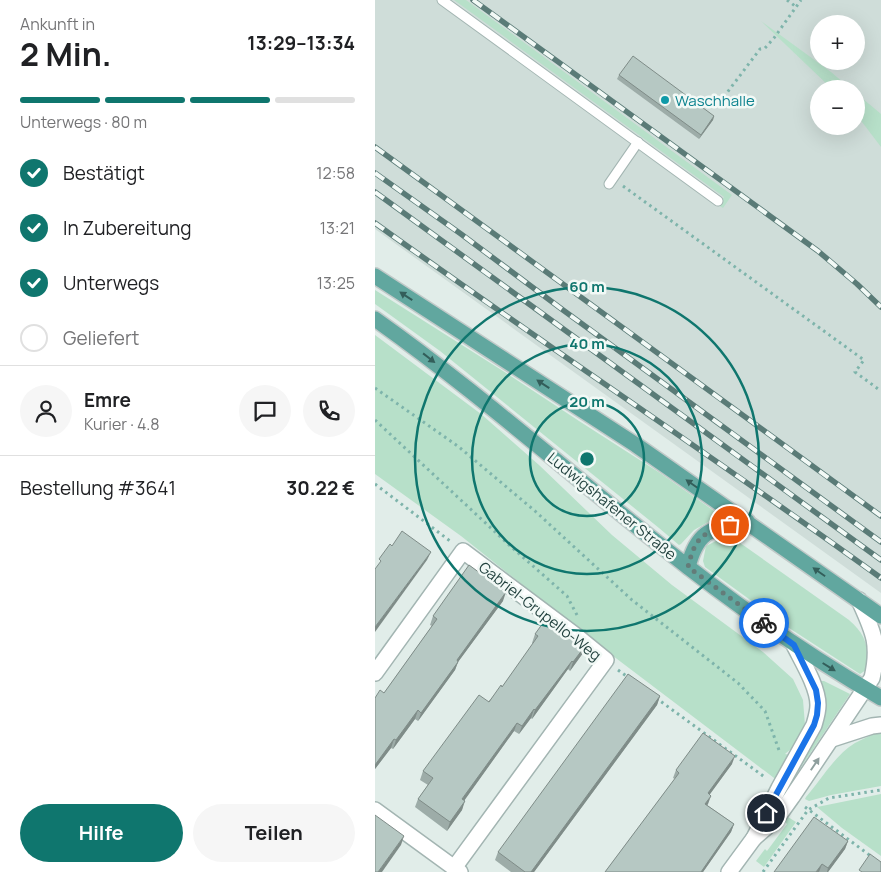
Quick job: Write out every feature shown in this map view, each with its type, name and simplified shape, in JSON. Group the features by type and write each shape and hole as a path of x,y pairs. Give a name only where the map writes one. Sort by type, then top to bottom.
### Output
{"main road":[{"path":"375,276 636,445 881,616"},
{"name":"Ludwigshafener Straße","path":"375,319 407,341 661,546 743,609 794,645 881,698"},
{"path":"688,567 691,554 706,533 713,529 747,521"}],"street":[{"name":"Gabriel-Grupello-Weg","path":"375,673 463,551 579,638 605,660 457,870"},
{"path":"754,838 777,818 872,678 876,656 873,631 859,600"},
{"path":"729,872 754,838 814,725 817,715 816,690 794,645"},
{"path":"832,739 872,726 881,725"},
{"path":"375,810 457,870"}],"lane":[{"path":"442,0 718,201"},
{"path":"611,181 638,142"}],"path":[{"path":"787,0 795,6"},
{"path":"720,102 760,49 765,48 774,38 801,0"},
{"path":"611,181 864,360 855,372 881,391"},
{"path":"375,388 459,447 535,511 632,600 738,683 765,711 783,762"},
{"path":"375,420 567,596 580,619 579,638"},
{"path":"375,484 463,551"},
{"path":"605,660 634,682"},
{"path":"650,693 779,788"},
{"path":"763,872 808,810 829,798 881,790"},
{"path":"792,797 873,858"}],"shaded area":[{"path":"375,0 881,0 881,593 375,229"}],"green space":[{"path":"454,0 466,0 732,195 723,208 718,205 724,197"},
{"path":"761,21 810,57 810,68"},
{"path":"812,70 828,70 840,80 823,80"},
{"path":"865,101 881,114 881,147 865,126"},
{"path":"375,290 660,473 717,513 717,517 694,530 679,545 440,351 375,304"},
{"path":"375,335 481,414 539,465 612,535 672,585 763,652 793,679 803,700 805,725 798,743 785,754 790,755 778,781 592,640 461,536 375,474"},
{"path":"720,539 733,539 743,545 855,625 865,642 867,654 866,670 860,674 786,626 705,567 703,561 706,546"},
{"path":"819,681 824,681 850,694 795,776 794,787 791,792 784,789 818,726"},
{"path":"874,734 881,734 881,786 809,801 805,799 841,754 855,743"},
{"path":"881,794 881,856 817,807"},
{"path":"788,817 796,822 764,867 756,861 765,849 767,851 787,824 785,822"}],"building":[{"name":"Waschhalle","path":"633,56 714,116 701,135 619,75"},
{"path":"402,531 431,552 375,627 375,569 381,561 379,559 390,544 392,546"},
{"path":"469,565 506,592 421,713 418,710 375,765 375,698 380,690 384,693 437,619 433,616"},
{"path":"548,616 586,645 522,726 517,723 462,799 465,801 450,822 418,799 433,778 423,771 479,695 489,702 501,685 502,687 538,636 535,634"},
{"path":"628,674 660,696 531,872 525,872 498,852"},
{"path":"703,733 735,756 708,793 711,796 705,804 734,824 701,872 605,872 679,773 676,770"},
{"path":"375,815 404,836 378,872 375,872"},
{"path":"814,817 848,841 828,868 822,864 816,872 774,872"},
{"path":"870,854 881,862 881,872 862,872 859,870"}],"railway":[{"path":"473,0 818,251 881,307"},
{"path":"375,147 881,516"},
{"path":"375,173 881,542"},
{"path":"375,192 881,560"},
{"path":"375,223 881,578"}],"way so far":[{"path":"730,525 713,529 706,533 691,554 688,567 764,623"}],"place":[{"name":"Waschhalle","path":"665,100"}],"route":[{"path":"764,623 794,645 816,690 818,703 814,725 766,813"}]}
